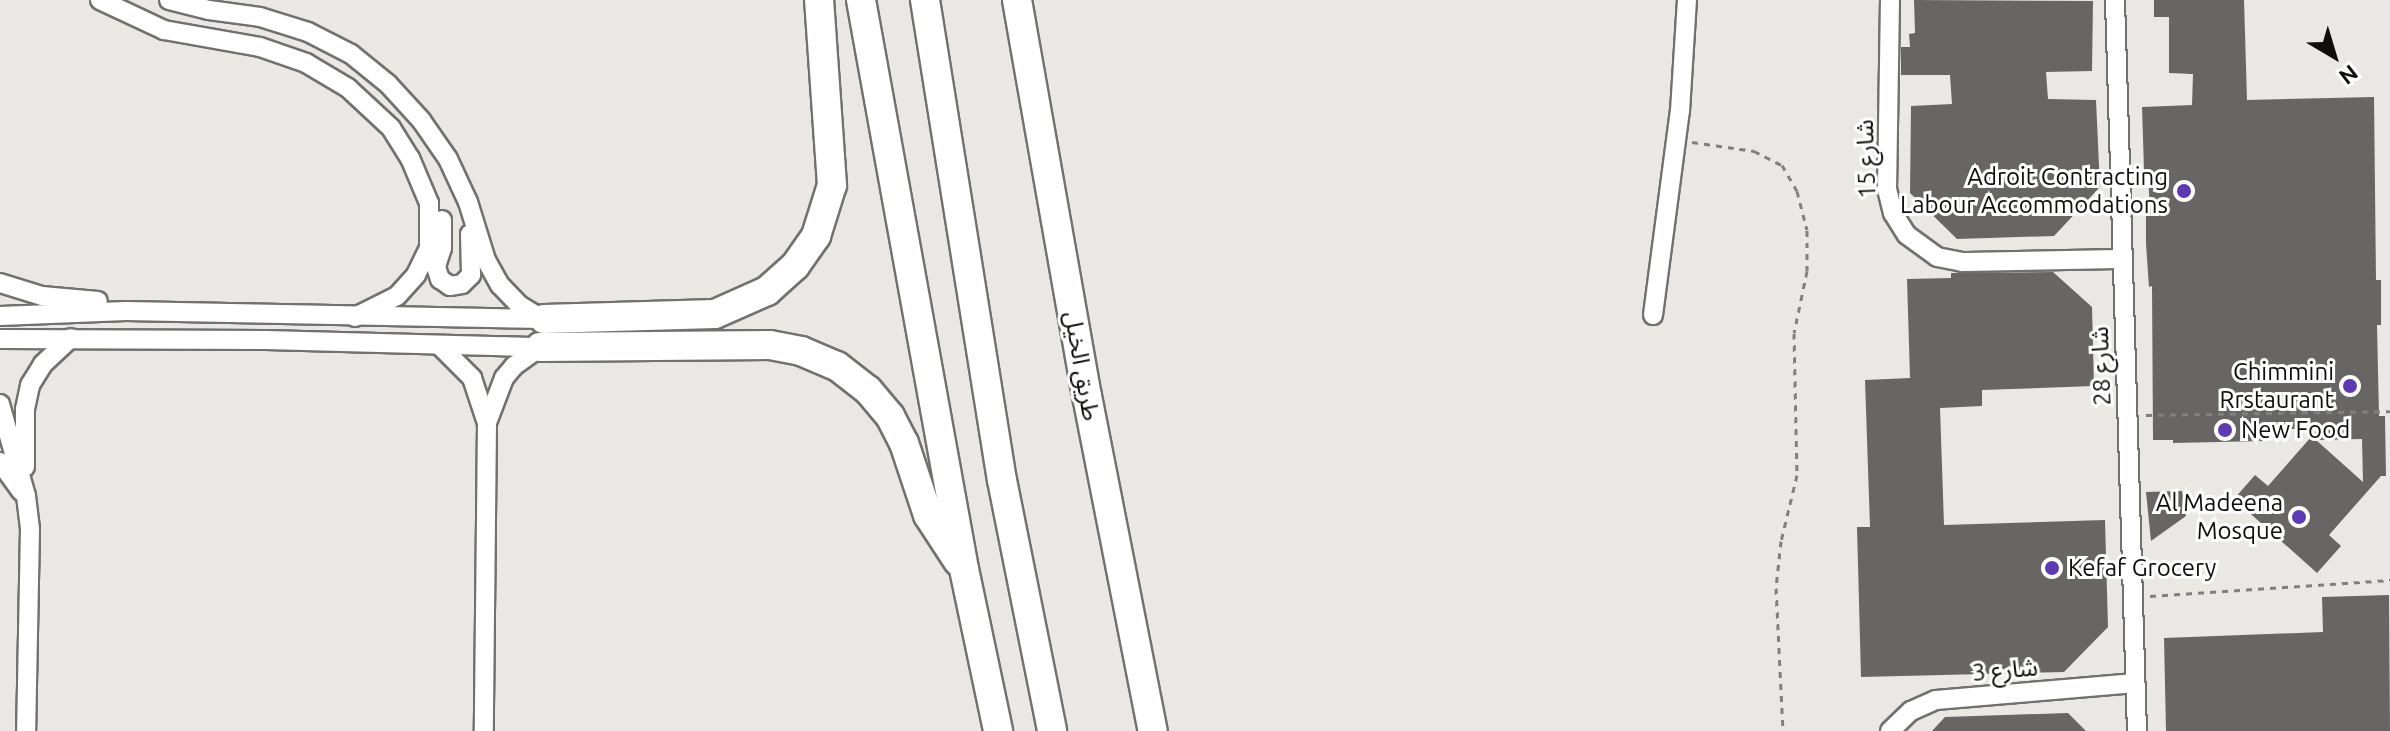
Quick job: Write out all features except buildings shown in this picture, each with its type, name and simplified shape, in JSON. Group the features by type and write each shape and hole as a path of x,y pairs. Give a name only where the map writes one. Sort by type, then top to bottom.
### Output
{"highway":[{"path":"544,319 715,314 759,296 795,266 816,236 832,185 819,0"},
{"path":"861,0 964,569 998,731"},
{"path":"925,0 1002,480 1052,731"},
{"name":"طريق الخيل","path":"1017,0 1087,396 1153,731"},
{"path":"540,347 770,345 801,351 837,366 868,390 890,416 904,443 928,515 964,569"}],"street":[{"path":"100,0 164,30 260,47 327,74 379,115 401,143 439,209 443,235 436,267 440,279 450,286 462,284 471,275 468,202"},
{"path":"169,0 273,20 308,32 351,54 388,84 421,120 448,159 468,202 486,260 500,285 519,305 544,319"},
{"path":"1653,315 1677,140 1687,0"},
{"name":"شارع 15","path":"1890,0 1887,189 1893,213 1907,235 1937,257 1962,262 2121,259"},
{"name":"شارع 28","path":"2115,0 2137,731"},
{"path":"355,317 397,296 424,261 432,218 419,176"},
{"path":"0,283 42,296 99,301 126,311"},
{"path":"0,316 126,311 544,319"},
{"path":"26,731 32,562 26,496 26,397 43,364 71,338"},
{"path":"0,339 540,347"},
{"path":"439,345 472,378 487,423 484,731"},
{"path":"487,423 504,378 514,366 540,347"},
{"path":"0,404 26,496"},
{"path":"0,462 26,496"},
{"name":"شارع 3","path":"1890,731 1911,711 1936,700 2135,683"}],"path":[{"path":"1677,140 1754,151 1782,165 1797,191 1807,230 1807,271 1794,333 1797,475 1781,541 1776,588 1783,731"},
{"path":"2126,415 2390,411"},
{"path":"2132,597 2390,580"}],"place":[{"name":"Adroit Contracting Labour Accommodations","path":"2184,191"},
{"name":"Chimmini Rrstaurant","path":"2350,386"},
{"name":"New Food","path":"2225,430"},
{"name":"Al Madeena Mosque","path":"2299,517"},
{"name":"Kefaf Grocery","path":"2052,568"}]}
